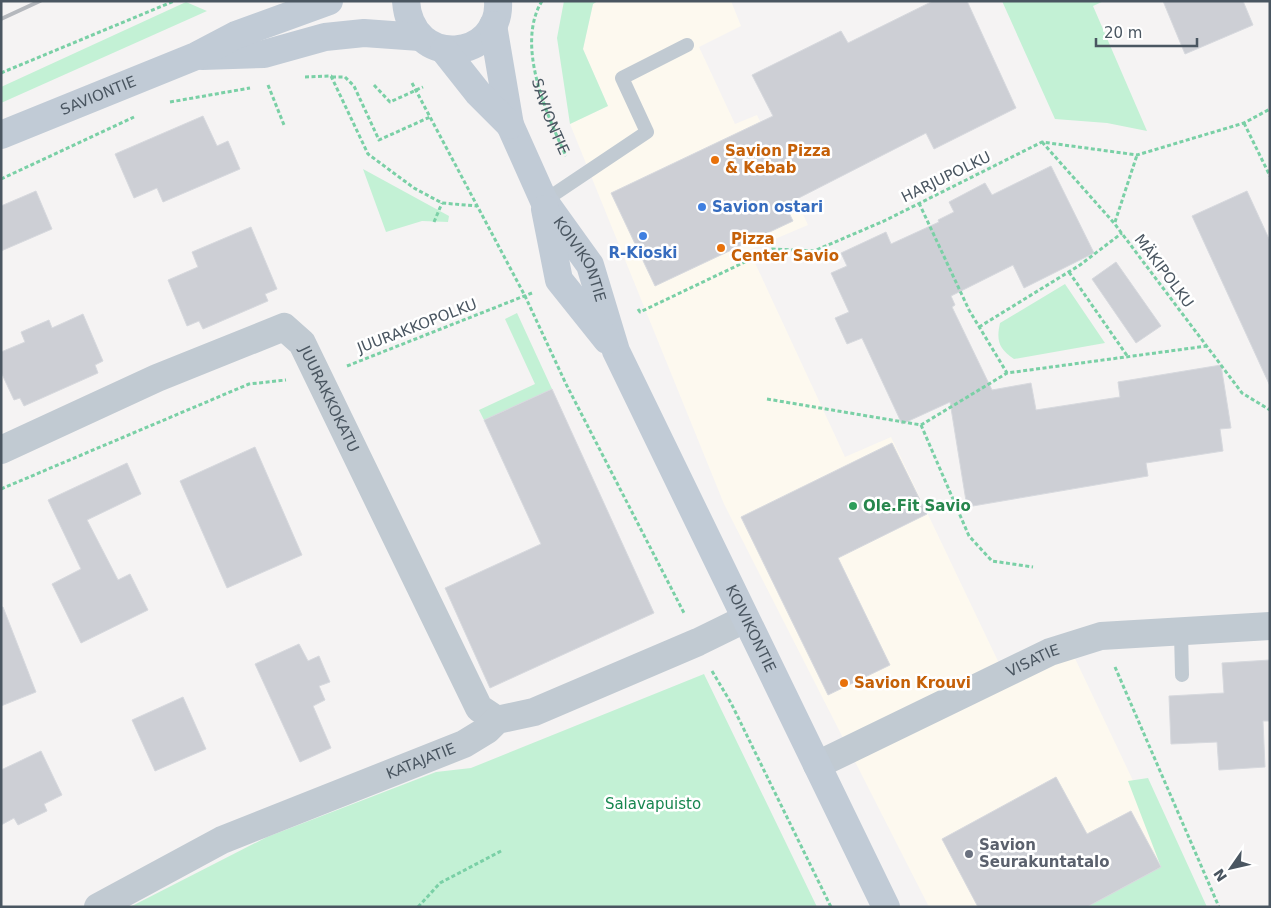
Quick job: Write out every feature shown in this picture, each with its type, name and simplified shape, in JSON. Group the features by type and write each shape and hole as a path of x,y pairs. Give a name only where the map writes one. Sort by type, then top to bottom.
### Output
{"main road":[{"name":"SAVIONTIE","path":"1,135 196,56 236,35 329,1"},
{"path":"406,1 406,15 412,27 420,37 431,45 444,50 456,50 473,45 487,34 495,13"},
{"name":"KOIVIKONTIE","path":"495,13 510,125 544,201 559,280 616,351 886,907"},
{"name":"SAVIONTIE","path":"196,56 264,54 324,38 364,33 420,37"},
{"name":"KOIVIKONTIE","path":"444,50 478,93 510,125"}],"street":[{"name":"JUURAKKOKATU","path":"1,450 157,378 284,327 302,343 479,708 497,720"},
{"name":"KATAJATIE","path":"98,907 222,840 464,744 487,730 497,720 534,712 698,642 745,619"},
{"name":"VISATIE","path":"817,765 1050,652 1101,636 1181,633 1270,626"}],"lane":[{"path":"544,201 647,132 622,78 687,45"},
{"path":"1181,633 1182,676"}],"path":[{"path":"1,73 174,1"},
{"name":"SAVIONTIE","path":"542,1 535,12 531,48 544,108 577,180"},
{"path":"296,79 331,76 345,77 354,86 379,140 430,117"},
{"path":"331,76 368,154 414,188 442,203 477,206"},
{"path":"164,104 277,82"},
{"path":"412,83 525,296 566,384 831,907"},
{"path":"268,84 284,126"},
{"path":"374,85 390,102 423,87"},
{"path":"1042,142 1137,155 1244,123 1270,109"},
{"path":"1,179 137,116"},
{"path":"1244,123 1270,176"},
{"name":"HARJUPOLKU","path":"640,312 772,249 814,251 919,203 1042,142"},
{"name":"MÄKIPOLKU","path":"1042,142 1122,233 1242,394 1270,410"},
{"path":"1114,223 1137,155"},
{"path":"434,222 442,203"},
{"path":"919,203 979,327 1007,373"},
{"path":"979,327 1068,272 1122,233"},
{"path":"1068,272 1128,357"},
{"name":"JUURAKKOPOLKU","path":"1,489 248,384 274,380 295,382 317,374 340,369 525,296"},
{"path":"767,399 921,425 1007,373 1207,346"},
{"path":"921,425 969,536 992,561 1033,567"},
{"path":"1101,636 1219,907"},
{"path":"418,907 440,883 503,850"}],"shaded area":[{"path":"598,1 731,1 741,26 699,47 735,124 757,115 808,225 749,250 845,457 891,437 1007,680 1071,650 1193,907 929,907 724,504 570,124 608,106 583,49 593,4"}],"green space":[{"path":"564,1 598,1 593,4 583,49 608,106 570,124 557,38"},
{"path":"1002,1 1104,1 1093,6 1147,131 1107,123 1055,119"},
{"path":"186,2 207,11 1,103 1,87"},
{"path":"363,169 449,216 448,222 422,221 386,232"},
{"path":"1065,284 1105,343 1014,359 1005,352 1000,344 998,335 1000,323"},
{"path":"517,313 552,389 484,420 479,410 535,384 505,319"},
{"name":"Salavapuisto","path":"704,674 817,907 130,907 267,837 436,772 471,768"},
{"path":"1148,778 1207,907 1087,907 1161,867 1128,781"}],"building":[{"path":"933,1 967,1 1016,108 934,149 926,133 785,205 793,221 655,286 611,193 773,116 752,75 841,31 848,43"},
{"path":"1163,1 1243,1 1253,25 1185,54"},
{"path":"203,116 217,146 228,141 240,169 163,202 157,188 134,198 115,154"},
{"path":"1051,166 1094,253 1024,288 1013,265 951,296 955,305 952,307 992,390 1031,383 1036,410 1120,397 1118,382 1221,365 1231,428 1220,429 1223,451 1146,463 1148,476 967,507 950,402 902,424 862,338 847,344 835,318 849,312 831,273 847,266 841,253 886,232 891,244 939,222 938,220 954,212 949,202 985,183 992,195"},
{"path":"36,191 52,229 1,251 1,206"},
{"path":"1247,191 1270,241 1270,386 1192,216"},
{"path":"251,227 277,289 265,294 268,301 203,329 199,321 187,326 168,280 198,267 192,252"},
{"path":"1116,262 1161,326 1136,343 1092,279"},
{"path":"83,314 103,361 95,365 98,373 24,406 20,398 14,400 1,372 1,352 25,342 21,332 49,320 52,328"},
{"path":"552,389 654,613 490,688 445,588 541,544 484,420"},
{"path":"892,443 927,514 838,558 890,665 828,695 741,517"},
{"path":"255,447 302,555 227,588 180,481"},
{"path":"127,463 141,494 87,520 118,580 130,574 148,610 81,643 52,584 81,569 48,500"},
{"path":"1,607 3,607 36,692 1,706"},
{"path":"299,644 308,661 319,656 330,682 319,686 325,700 313,706 331,748 300,762 255,664"},
{"path":"1270,660 1270,721 1263,721 1265,767 1219,770 1217,742 1171,744 1169,696 1224,693 1222,663"},
{"path":"183,697 206,749 155,771 132,720"},
{"path":"41,751 62,795 44,804 47,811 18,825 14,818 1,825 1,770"},
{"path":"1056,777 1087,834 1131,811 1161,867 1087,907 978,907 942,839"}],"railway":[{"path":"1,19 40,1"}],"place":[{"name":"Savion Pizza & Kebab","path":"715,160"},
{"name":"Savion ostari","path":"702,207"},
{"name":"R-Kioski","path":"643,236"},
{"name":"Pizza Center Savio","path":"721,248"},
{"name":"Ole.Fit Savio","path":"853,506"},
{"name":"Savion Krouvi","path":"844,683"},
{"name":"Savion Seurakuntatalo","path":"969,854"}]}
